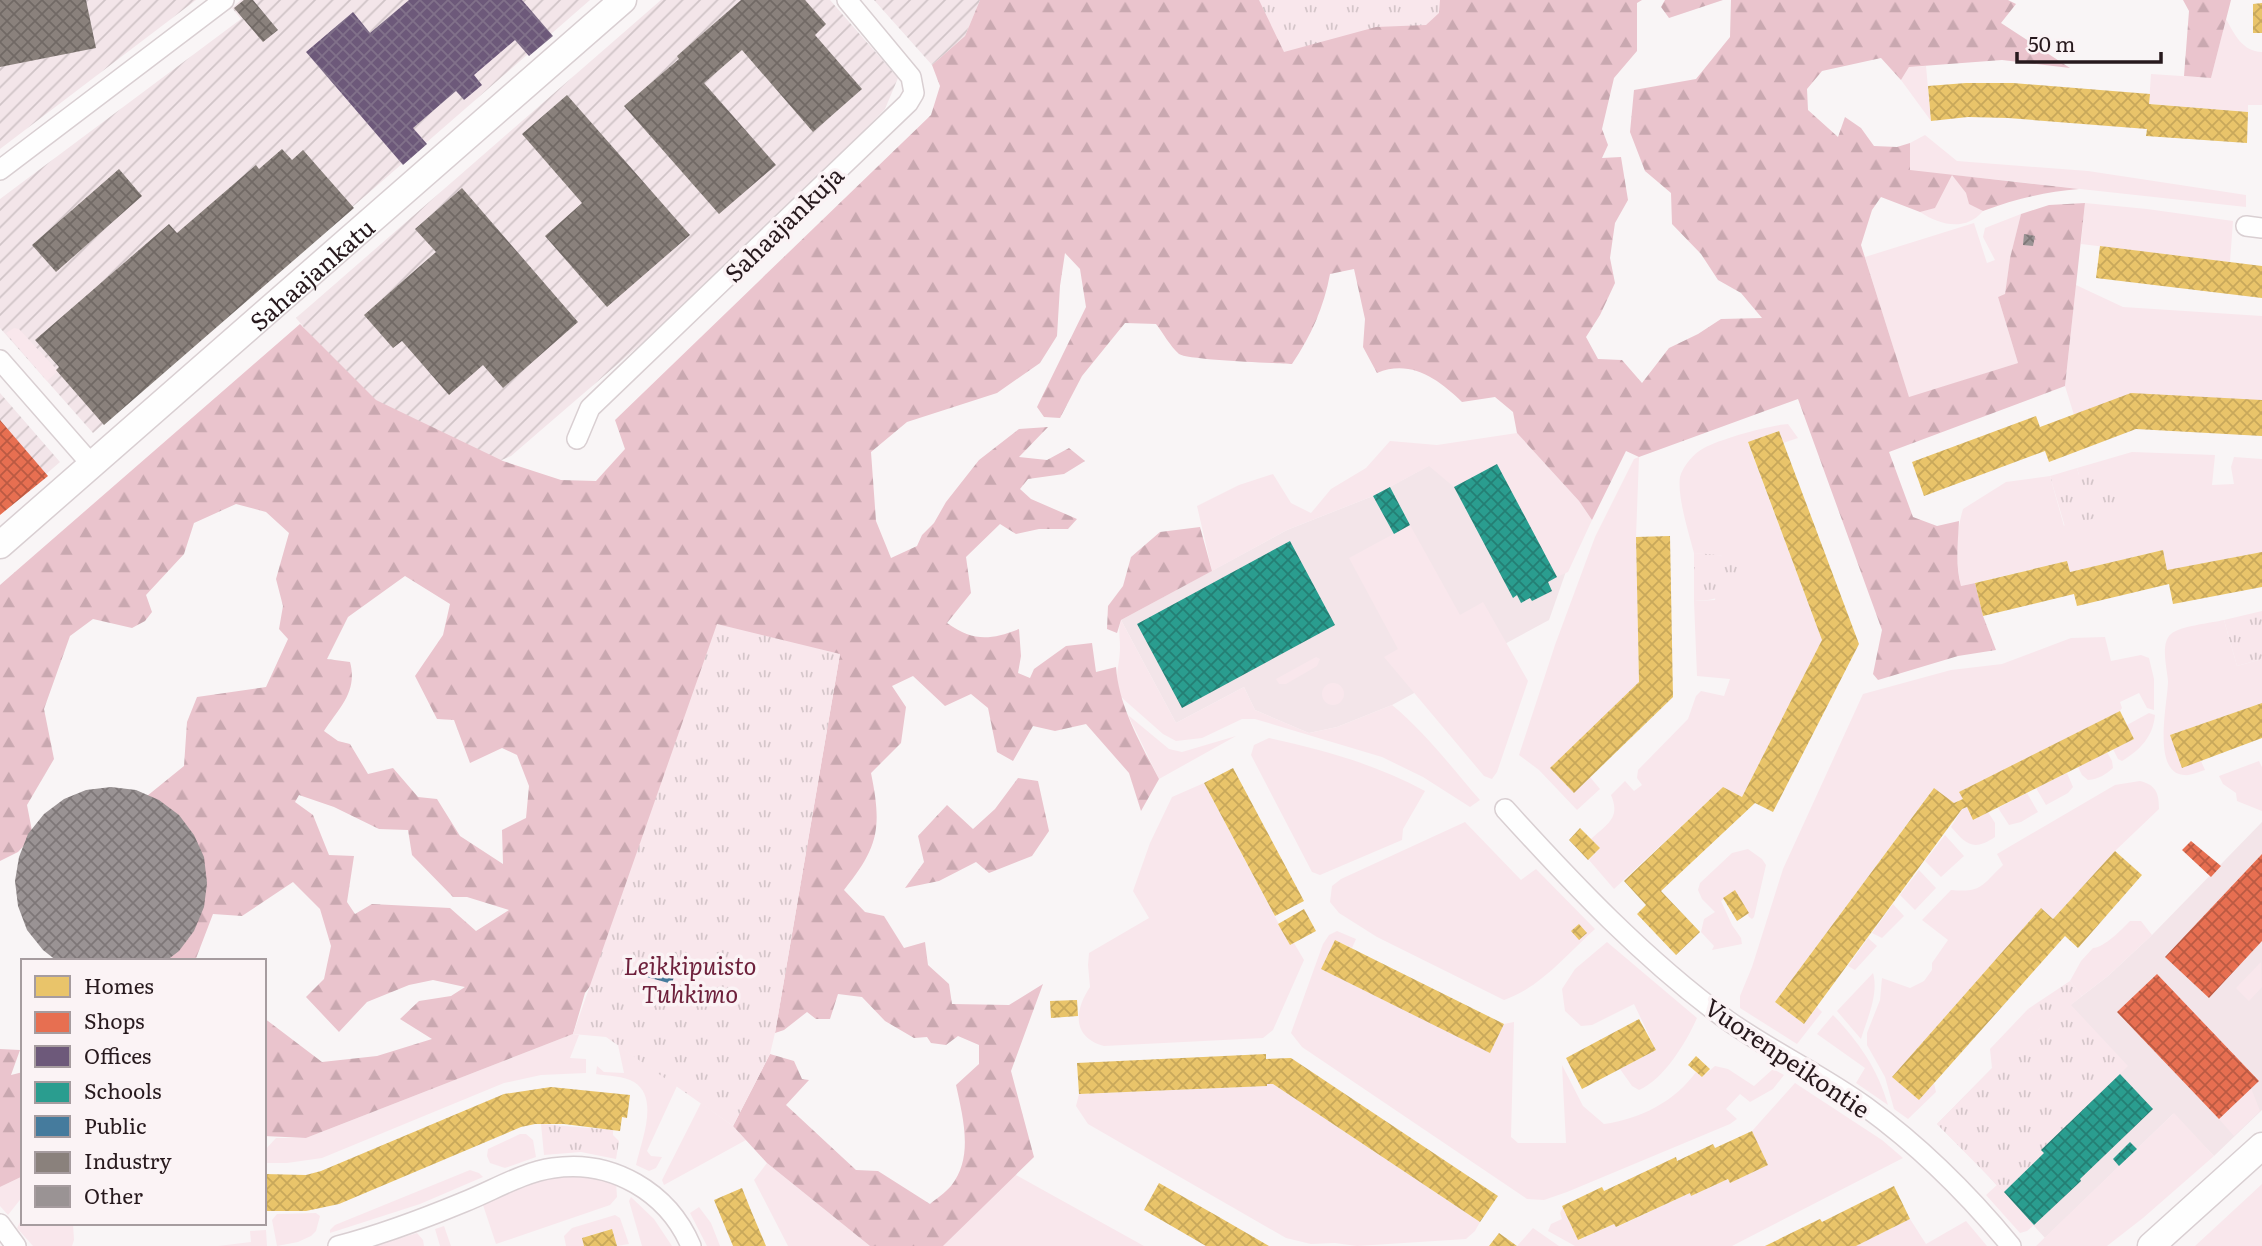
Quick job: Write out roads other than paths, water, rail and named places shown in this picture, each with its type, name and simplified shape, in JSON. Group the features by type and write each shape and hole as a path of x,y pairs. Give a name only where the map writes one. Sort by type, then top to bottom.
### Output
{"main road":[{"name":"Sahaajankatu","path":"0,545 623,0"},
{"path":"2151,1246 2262,1146"}],"street":[{"path":"0,170 223,0"},
{"name":"Sahaajankuja","path":"577,439 590,408 908,103 914,93 911,76 847,0"},
{"path":"0,360 92,465"},
{"name":"Vuorenpeikontie","path":"1505,809 1580,891 1646,955 1727,1019 1765,1046 1866,1107 1919,1149 1969,1196 2011,1246"},
{"path":"338,1246 427,1217 542,1170 569,1167 591,1168 620,1176 649,1191 675,1217 691,1246"},
{"path":"0,1224 16,1246"}],"park label":[{"name":"Leikkipuisto Tuhkimo","path":"690,978"}]}
